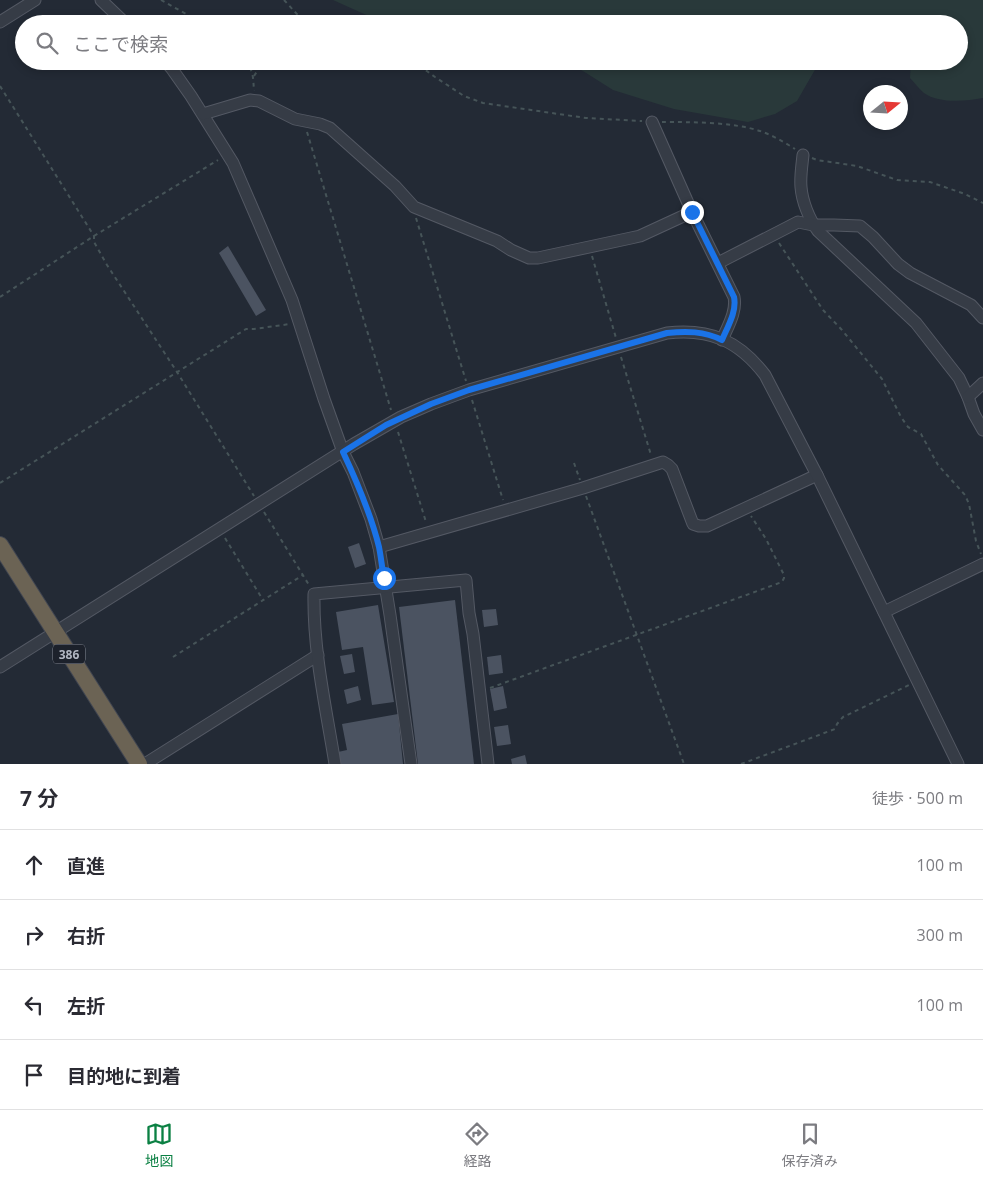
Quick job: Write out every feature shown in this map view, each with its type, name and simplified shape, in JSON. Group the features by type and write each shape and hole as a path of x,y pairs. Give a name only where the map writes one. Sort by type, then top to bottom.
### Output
{"highway":[{"name":"386","path":"0,545 139,764"}],"street":[{"path":"0,22 36,0"},
{"path":"101,0 117,15"},
{"path":"173,70 228,154 252,204 292,300 343,452 371,519 379,547 411,764"},
{"path":"203,114 250,100 259,101 295,119 330,128 395,186 414,207 497,241 529,258 590,248 640,236 692,212"},
{"path":"652,122 692,212 734,297 733,312 722,340"},
{"path":"803,155 801,187 804,203 813,225 916,323 959,378 983,430"},
{"path":"718,263 798,222 813,225 860,226 874,237 898,264 910,273 971,304 983,318"},
{"path":"0,667 394,421 431,404 469,390 667,333 698,332 716,336 743,351 765,375 817,475 958,764"},
{"path":"968,397 983,383"},
{"path":"379,547 583,488 663,462 672,469 694,524 699,526 707,526 817,475"},
{"path":"884,612 983,564"},
{"path":"335,764 318,656 314,594 466,580 488,764"},
{"path":"146,764 318,656"}],"path":[{"path":"161,0 188,15"},
{"path":"284,0 298,15"},
{"path":"252,70 255,101"},
{"path":"253,76 257,70"},
{"path":"426,70 464,96 483,103 586,118 729,125 758,130 787,144 803,155 816,160 857,166 897,180 930,182 965,194 983,203"},
{"path":"0,86 94,236 94,242 107,265 177,372 314,594"},
{"path":"304,120 429,532"},
{"path":"0,297 94,236 228,154"},
{"path":"414,207 506,510"},
{"path":"773,235 823,310 882,379 908,427 921,434 938,466 965,495 969,504 976,542 982,558"},
{"path":"0,483 246,329 300,322"},
{"path":"574,463 684,764"},
{"path":"480,691 782,582 784,575 777,560 746,508"},
{"path":"220,529 264,600"},
{"path":"173,657 303,575"},
{"path":"741,764 835,729 843,717 918,681"}],"shaded area":[{"path":"333,0 983,0 983,98 961,101 937,99 924,93 910,78 910,70 968,70 968,15 366,15"},
{"path":"581,70 815,70 797,101 775,114 748,122 674,109 613,90"}],"building":[{"path":"228,246 266,310 256,316 219,253"},
{"path":"359,543 366,564 355,568 348,547"},
{"path":"455,600 474,764 418,764 399,607"},
{"path":"378,605 394,702 372,705 363,647 342,650 336,612"},
{"path":"496,609 498,625 484,627 482,610"},
{"path":"352,654 355,672 344,674 340,656"},
{"path":"501,655 503,673 489,675 487,657"},
{"path":"358,686 361,700 347,704 344,690"},
{"path":"503,686 507,708 494,711 490,689"},
{"path":"398,714 403,764 340,764 338,752 347,750 342,724"},
{"path":"508,725 511,744 497,746 494,727"},
{"path":"525,755 527,764 512,764 511,759"}],"route":[{"path":"384,578 379,547 371,519 343,452 401,417 469,390 667,333 698,332 716,336 722,340 733,312 734,297 692,212"}]}
